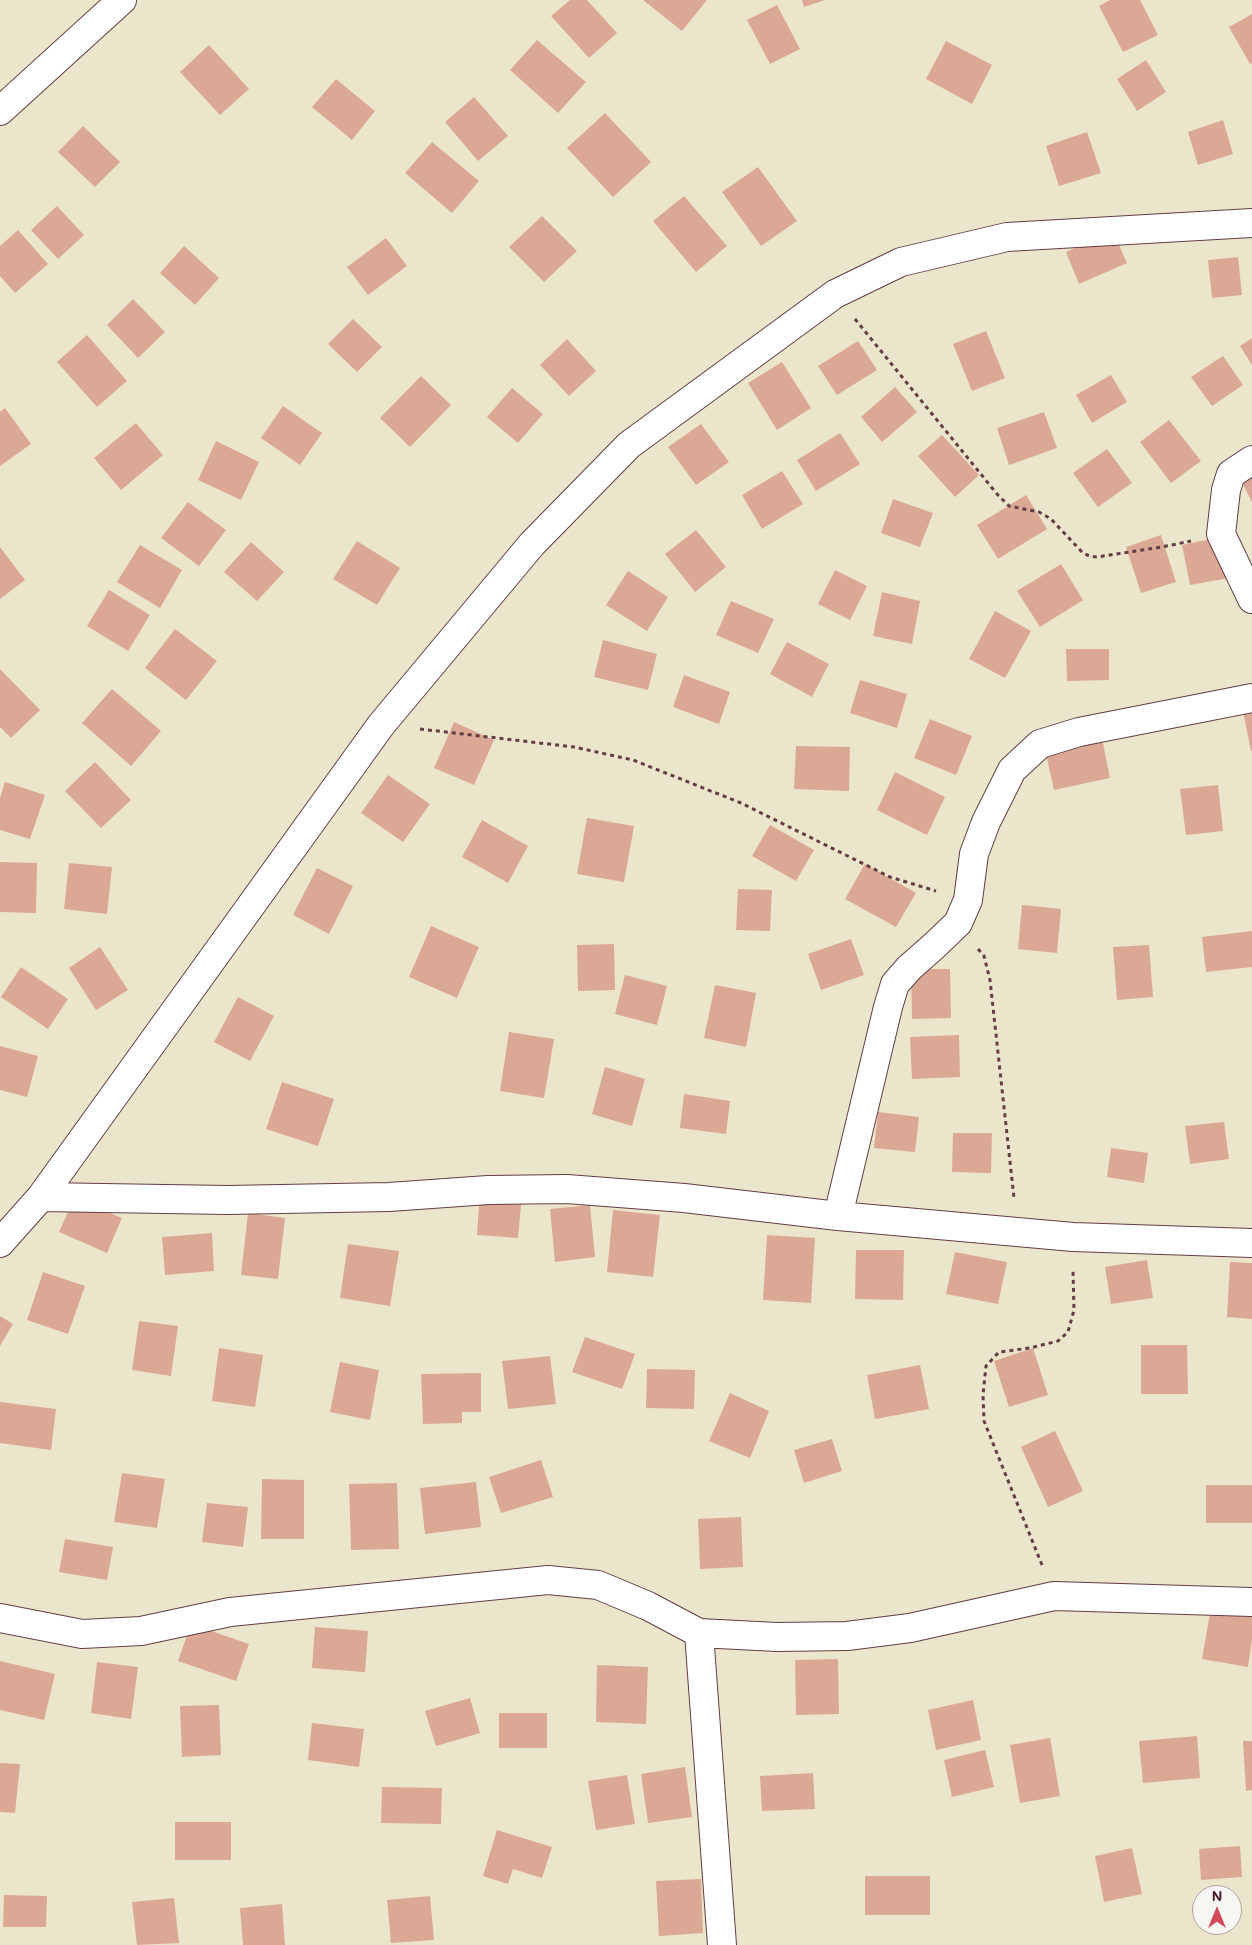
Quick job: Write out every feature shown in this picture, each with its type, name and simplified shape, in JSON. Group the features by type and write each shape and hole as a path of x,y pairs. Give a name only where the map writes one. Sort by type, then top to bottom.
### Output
{"street":[{"path":"0,111 122,0"},
{"path":"0,1243 41,1197 381,725 532,544 630,445 835,294 901,262 1006,237 1252,223"},
{"path":"1252,460 1232,474 1226,490 1221,534 1252,599"},
{"path":"838,1216 895,984 909,968 934,946 963,911 974,854 986,822 1012,770 1040,744 1079,732 1252,698"},
{"path":"41,1197 227,1200 389,1197 488,1190 566,1188 684,1198 838,1216 1073,1237 1252,1243"},
{"path":"0,1618 82,1634 141,1631 230,1612 548,1580 598,1585 648,1606 699,1633 778,1637 847,1636 910,1628 1054,1596 1252,1602"},
{"path":"699,1633 722,1945"}],"path":[{"path":"835,294 997,494 1010,506 1039,512 1051,519 1082,552 1089,556 1098,557 1162,547 1221,534"},
{"path":"381,725 574,747 633,760 741,803 963,911 984,956 990,980 1017,1231"},
{"path":"1054,1596 984,1421 983,1395 986,1366 999,1352 1030,1348 1058,1340 1068,1332 1074,1310 1073,1237"}],"building":[{"path":"570,0 587,0 617,33 589,58 551,16"},
{"path":"643,0 707,0 682,31"},
{"path":"802,0 825,0 804,7"},
{"path":"1110,0 1140,0 1158,35 1123,52 1099,6"},
{"path":"777,5 800,49 770,64 747,20"},
{"path":"1252,14 1252,63 1250,64 1229,27"},
{"path":"537,40 586,82 558,113 510,70"},
{"path":"946,41 992,65 972,104 926,79"},
{"path":"209,45 249,89 220,115 180,72"},
{"path":"1146,60 1166,92 1137,111 1117,79"},
{"path":"336,79 375,111 352,140 312,107"},
{"path":"474,97 508,136 478,161 445,122"},
{"path":"605,113 651,162 613,197 567,148"},
{"path":"1223,120 1233,154 1198,165 1188,132"},
{"path":"83,126 120,162 95,187 58,152"},
{"path":"1087,132 1101,173 1059,186 1046,146"},
{"path":"432,142 479,181 452,213 405,173"},
{"path":"758,167 797,221 761,246 722,192"},
{"path":"684,196 727,246 696,272 653,221"},
{"path":"57,206 84,235 58,259 31,230"},
{"path":"542,216 577,251 544,282 509,247"},
{"path":"18,230 48,264 15,293 0,276 0,246"},
{"path":"1113,232 1127,263 1079,284 1066,252"},
{"path":"386,238 407,266 368,295 347,267"},
{"path":"184,246 219,278 195,305 160,273"},
{"path":"1238,257 1242,295 1212,298 1208,260"},
{"path":"133,299 165,332 138,358 107,325"},
{"path":"353,319 382,347 357,372 328,344"},
{"path":"986,331 1005,378 972,391 953,344"},
{"path":"87,335 127,381 97,407 57,362"},
{"path":"1252,338 1252,365 1240,346"},
{"path":"567,339 596,371 569,396 540,365"},
{"path":"858,341 877,370 837,395 818,366"},
{"path":"1223,356 1243,385 1212,406 1191,377"},
{"path":"782,362 811,408 777,430 748,383"},
{"path":"1111,375 1127,402 1092,423 1076,395"},
{"path":"421,376 451,405 410,447 380,418"},
{"path":"895,387 917,412 882,442 861,417"},
{"path":"512,388 543,414 518,443 487,417"},
{"path":"283,406 322,433 300,465 261,438"},
{"path":"5,408 31,444 0,466 0,412"},
{"path":"1044,412 1057,448 1009,465 997,428"},
{"path":"1169,420 1201,461 1171,483 1140,442"},
{"path":"136,423 163,455 121,490 94,458"},
{"path":"701,424 729,462 696,485 668,447"},
{"path":"840,433 860,464 816,491 797,460"},
{"path":"942,435 979,475 955,497 918,456"},
{"path":"216,441 259,462 241,500 198,480"},
{"path":"1107,449 1132,483 1098,507 1073,473"},
{"path":"1252,463 1252,502 1236,471"},
{"path":"782,471 803,504 762,529 742,495"},
{"path":"1026,495 1047,529 998,559 977,525"},
{"path":"893,499 933,513 920,547 881,533"},
{"path":"188,502 226,530 199,566 161,538"},
{"path":"696,530 726,567 695,592 665,554"},
{"path":"1161,535 1176,582 1141,593 1126,547"},
{"path":"1220,537 1229,578 1190,585 1182,545"},
{"path":"357,541 400,568 377,605 333,579"},
{"path":"251,542 284,572 257,601 224,572"},
{"path":"140,545 182,570 160,608 117,582"},
{"path":"0,547 25,580 0,599"},
{"path":"1061,564 1083,600 1040,627 1017,591"},
{"path":"835,570 867,586 850,620 818,604"},
{"path":"628,571 668,597 647,631 606,605"},
{"path":"109,590 150,615 128,651 87,626"},
{"path":"882,592 920,601 912,644 873,636"},
{"path":"731,601 774,619 758,653 716,635"},
{"path":"995,611 1031,631 1005,678 969,659"},
{"path":"175,629 217,661 186,700 145,668"},
{"path":"603,640 657,654 648,690 594,677"},
{"path":"787,642 829,664 812,697 770,674"},
{"path":"1066,649 1109,649 1109,680 1067,681"},
{"path":"0,669 40,710 11,738 0,727"},
{"path":"684,675 730,692 719,724 673,707"},
{"path":"860,680 907,694 897,728 850,713"},
{"path":"112,689 161,731 131,766 82,723"},
{"path":"1252,704 1252,751 1251,751 1242,706"},
{"path":"930,719 972,736 956,775 914,758"},
{"path":"454,722 494,740 474,785 434,768"},
{"path":"1102,738 1110,778 1054,790 1045,750"},
{"path":"796,746 850,747 849,791 794,789"},
{"path":"95,762 131,800 101,828 65,791"},
{"path":"895,772 945,797 927,835 877,810"},
{"path":"388,775 430,804 403,842 361,813"},
{"path":"5,782 45,795 30,839 0,830 0,798"},
{"path":"1218,785 1223,831 1186,835 1180,789"},
{"path":"587,818 634,826 624,882 577,874"},
{"path":"482,820 528,846 508,883 462,857"},
{"path":"770,825 814,850 796,881 752,856"},
{"path":"0,862 37,863 36,913 0,912"},
{"path":"69,863 112,867 107,914 64,909"},
{"path":"865,864 916,893 896,927 845,899"},
{"path":"317,868 353,886 329,934 293,915"},
{"path":"738,889 772,890 770,931 736,930"},
{"path":"1022,905 1061,909 1057,953 1018,949"},
{"path":"431,926 479,947 457,998 409,977"},
{"path":"1252,931 1252,967 1206,972 1202,937"},
{"path":"851,939 864,975 821,990 808,954"},
{"path":"614,944 615,990 578,991 577,945"},
{"path":"1149,945 1153,997 1117,1000 1113,947"},
{"path":"100,947 128,990 96,1010 69,968"},
{"path":"21,967 68,999 48,1029 1,997"},
{"path":"911,969 950,969 951,1018 912,1019"},
{"path":"625,975 667,986 657,1025 615,1014"},
{"path":"715,985 756,993 746,1047 704,1038"},
{"path":"238,997 274,1016 250,1061 214,1042"},
{"path":"509,1032 554,1039 544,1098 500,1091"},
{"path":"959,1035 960,1077 912,1079 910,1037"},
{"path":"0,1046 38,1056 27,1097 0,1090"},
{"path":"605,1067 645,1079 632,1126 592,1114"},
{"path":"282,1082 334,1099 318,1146 266,1129"},
{"path":"684,1094 730,1101 726,1134 680,1128"},
{"path":"878,1112 919,1117 915,1152 874,1148"},
{"path":"1224,1122 1229,1159 1190,1164 1185,1126"},
{"path":"953,1133 992,1133 991,1173 952,1172"},
{"path":"1111,1148 1148,1153 1144,1183 1107,1177"},
{"path":"480,1191 522,1194 518,1238 477,1235"},
{"path":"74,1198 122,1218 107,1253 59,1232"},
{"path":"590,1205 595,1257 555,1262 550,1209"},
{"path":"613,1210 660,1215 653,1277 607,1272"},
{"path":"248,1213 285,1218 278,1279 241,1275"},
{"path":"212,1233 214,1271 165,1275 162,1237"},
{"path":"767,1235 815,1238 811,1303 763,1300"},
{"path":"348,1244 399,1251 390,1306 340,1298"},
{"path":"856,1250 904,1250 903,1300 855,1299"},
{"path":"955,1252 1007,1262 998,1304 946,1294"},
{"path":"1147,1260 1153,1298 1111,1304 1105,1267"},
{"path":"1230,1262 1252,1263 1252,1319 1227,1317"},
{"path":"43,1272 85,1286 68,1334 27,1320"},
{"path":"0,1316 13,1324 0,1346"},
{"path":"139,1321 178,1326 171,1376 132,1370"},
{"path":"585,1337 635,1354 622,1389 572,1372"},
{"path":"1141,1345 1187,1345 1188,1394 1141,1394"},
{"path":"219,1348 263,1355 255,1407 212,1401"},
{"path":"1033,1348 1048,1395 1009,1407 994,1361"},
{"path":"550,1356 556,1404 508,1409 502,1361"},
{"path":"340,1362 379,1370 370,1420 330,1412"},
{"path":"920,1365 929,1409 875,1419 867,1375"},
{"path":"647,1369 695,1370 694,1409 646,1408"},
{"path":"481,1373 481,1412 462,1412 462,1423 423,1424 421,1374"},
{"path":"730,1393 769,1411 750,1458 709,1441"},
{"path":"0,1402 56,1409 51,1450 0,1443"},
{"path":"1055,1431 1083,1491 1048,1507 1021,1447"},
{"path":"832,1439 842,1471 804,1483 794,1450"},
{"path":"541,1460 553,1497 501,1513 489,1477"},
{"path":"122,1473 165,1479 157,1528 114,1522"},
{"path":"262,1479 304,1480 304,1539 261,1539"},
{"path":"476,1482 481,1527 425,1534 420,1488"},
{"path":"397,1483 399,1549 351,1550 349,1484"},
{"path":"1206,1485 1252,1485 1252,1523 1206,1523"},
{"path":"207,1503 248,1507 243,1547 202,1542"},
{"path":"741,1517 743,1567 700,1569 698,1519"},
{"path":"65,1539 113,1547 107,1580 59,1572"},
{"path":"1211,1607 1252,1613 1252,1639 1248,1667 1202,1659"},
{"path":"191,1624 249,1644 236,1681 178,1661"},
{"path":"315,1627 368,1631 365,1672 312,1668"},
{"path":"838,1659 839,1714 796,1715 795,1660"},
{"path":"0,1661 55,1674 44,1720 0,1710"},
{"path":"97,1662 138,1667 131,1719 91,1713"},
{"path":"597,1665 648,1667 646,1724 596,1722"},
{"path":"470,1698 480,1733 436,1746 425,1711"},
{"path":"973,1700 981,1740 936,1750 928,1710"},
{"path":"219,1705 221,1755 182,1757 180,1706"},
{"path":"499,1713 547,1713 547,1748 499,1748"},
{"path":"312,1723 364,1729 359,1767 308,1760"},
{"path":"1197,1736 1200,1778 1143,1783 1139,1741"},
{"path":"1050,1738 1060,1796 1020,1803 1010,1745"},
{"path":"1243,1741 1252,1741 1252,1790 1246,1791"},
{"path":"985,1750 994,1787 952,1797 944,1760"},
{"path":"0,1763 20,1764 15,1813 0,1812"},
{"path":"685,1767 692,1817 648,1823 641,1774"},
{"path":"813,1773 815,1809 762,1811 760,1776"},
{"path":"627,1775 635,1824 596,1830 588,1781"},
{"path":"382,1787 442,1788 441,1824 381,1823"},
{"path":"175,1822 231,1822 231,1860 175,1860"},
{"path":"497,1830 552,1847 542,1878 513,1869 508,1884 483,1876"},
{"path":"1240,1846 1242,1877 1201,1880 1199,1849"},
{"path":"1132,1848 1142,1894 1104,1902 1095,1856"},
{"path":"865,1876 930,1876 930,1915 865,1915"},
{"path":"701,1879 703,1933 659,1936 656,1881"},
{"path":"4,1895 47,1896 46,1927 3,1927"},
{"path":"430,1896 434,1940 391,1943 387,1900"},
{"path":"174,1898 179,1943 137,1945 132,1902"},
{"path":"282,1904 285,1945 243,1945 240,1908"}]}
